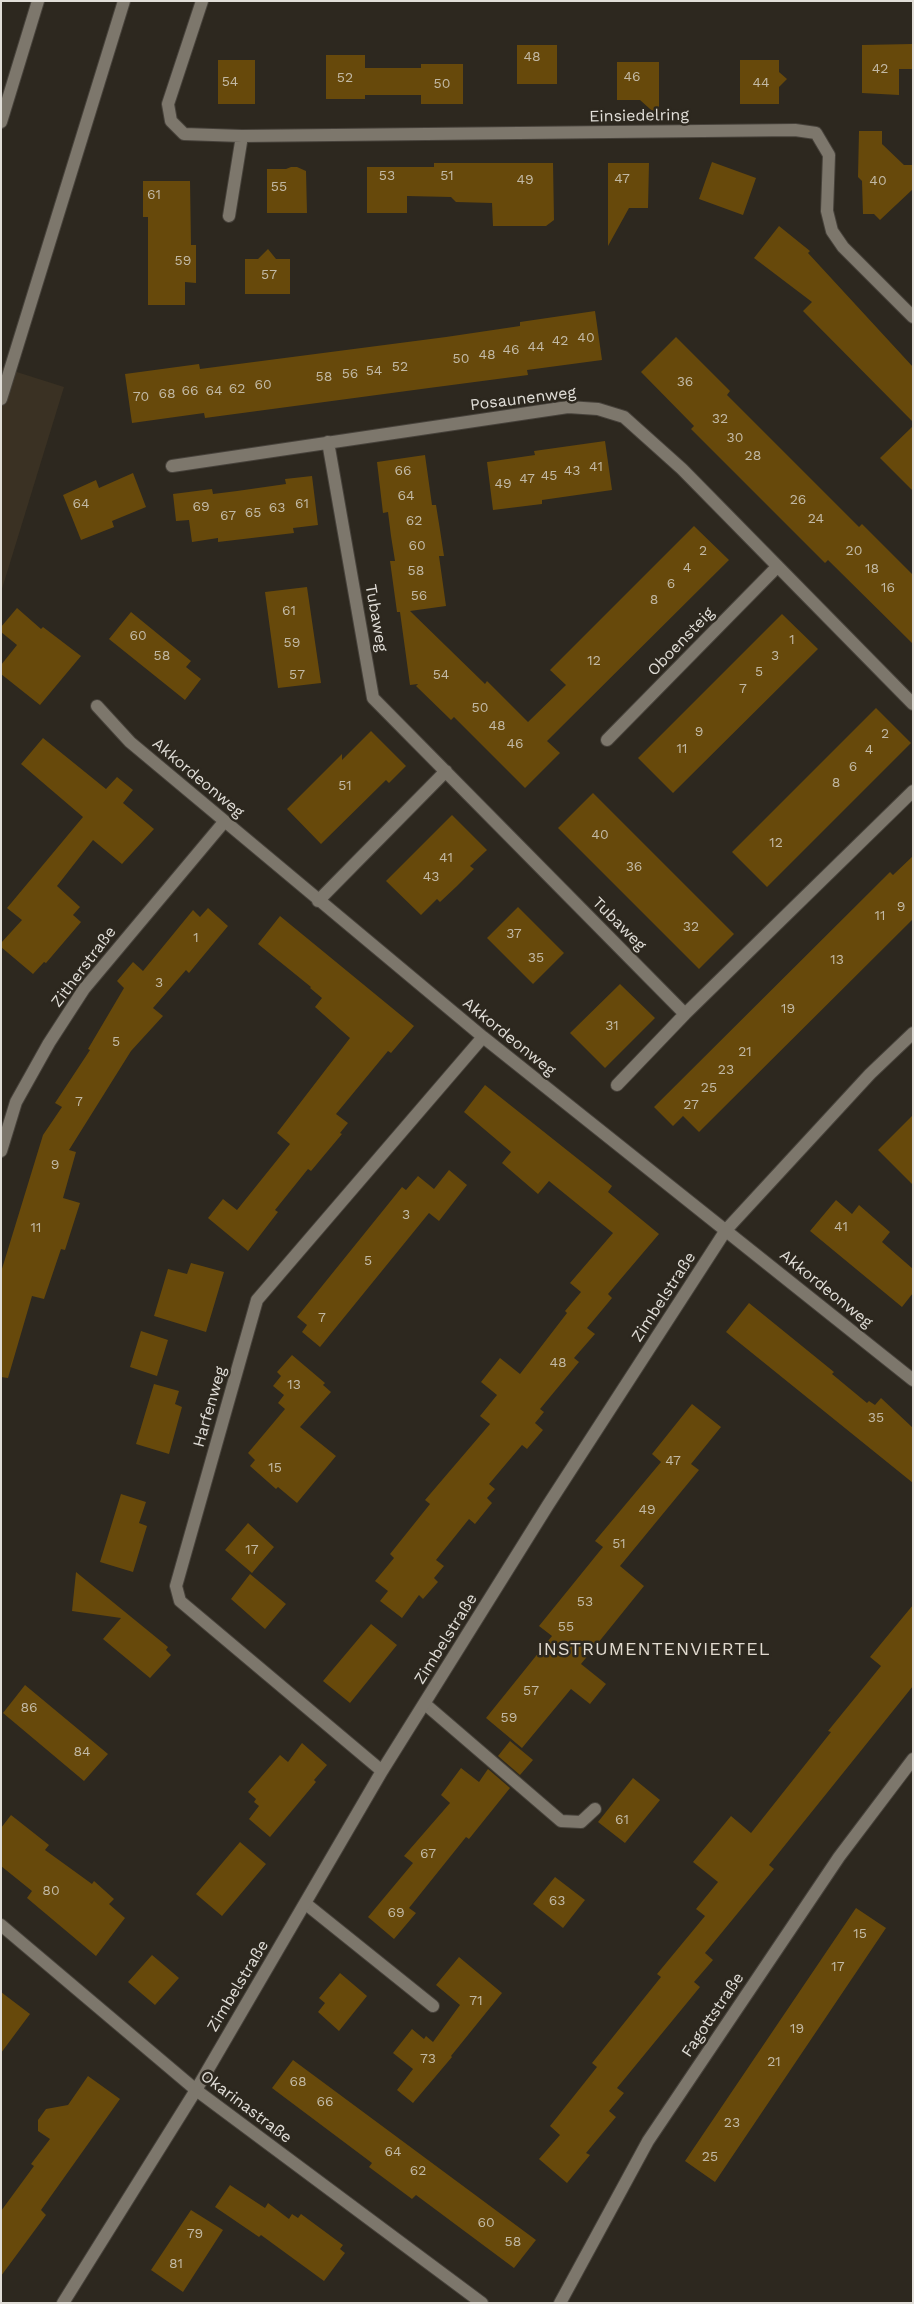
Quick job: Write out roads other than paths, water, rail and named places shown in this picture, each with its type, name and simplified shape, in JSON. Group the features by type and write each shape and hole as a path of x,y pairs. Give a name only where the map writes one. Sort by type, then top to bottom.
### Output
{"street":[{"path":"1,122 38,1"},
{"path":"1,399 124,1"},
{"name":"Einsiedelring","path":"202,1 168,104 171,121 184,134 242,136 795,130 816,133 828,155 827,211 832,231 843,247 913,317"},
{"path":"229,216 242,136"},
{"name":"Posaunenweg","path":"172,466 568,407 598,409 624,417 682,469 913,704"},
{"name":"Tubaweg","path":"328,442 374,698 685,1014"},
{"name":"Oboensteig","path":"607,740 777,566"},
{"name":"Akkordeonweg","path":"98,706 130,742 318,901 483,1037 913,1380"},
{"path":"318,901 446,771"},
{"path":"617,1085 685,1014 913,791"},
{"name":"Zitherstraße","path":"1,1151 16,1102 49,1043 84,989 224,822"},
{"name":"Zimbelstraße","path":"63,2303 196,2090 382,1771 548,1504 726,1230 870,1074 913,1033"},
{"name":"Harfenweg","path":"382,1771 180,1601 176,1586 257,1300 483,1037"},
{"path":"425,1704 561,1821 581,1822 595,1809"},
{"name":"Fagottstraße","path":"560,2303 648,2141 839,1857 913,1759"},
{"path":"306,1904 433,2006"},
{"name":"Okarinastraße","path":"1,1924 196,2090 482,2303"}],"district":[{"name":"INSTRUMENTENVIERTEL","path":"654,1650"}]}
